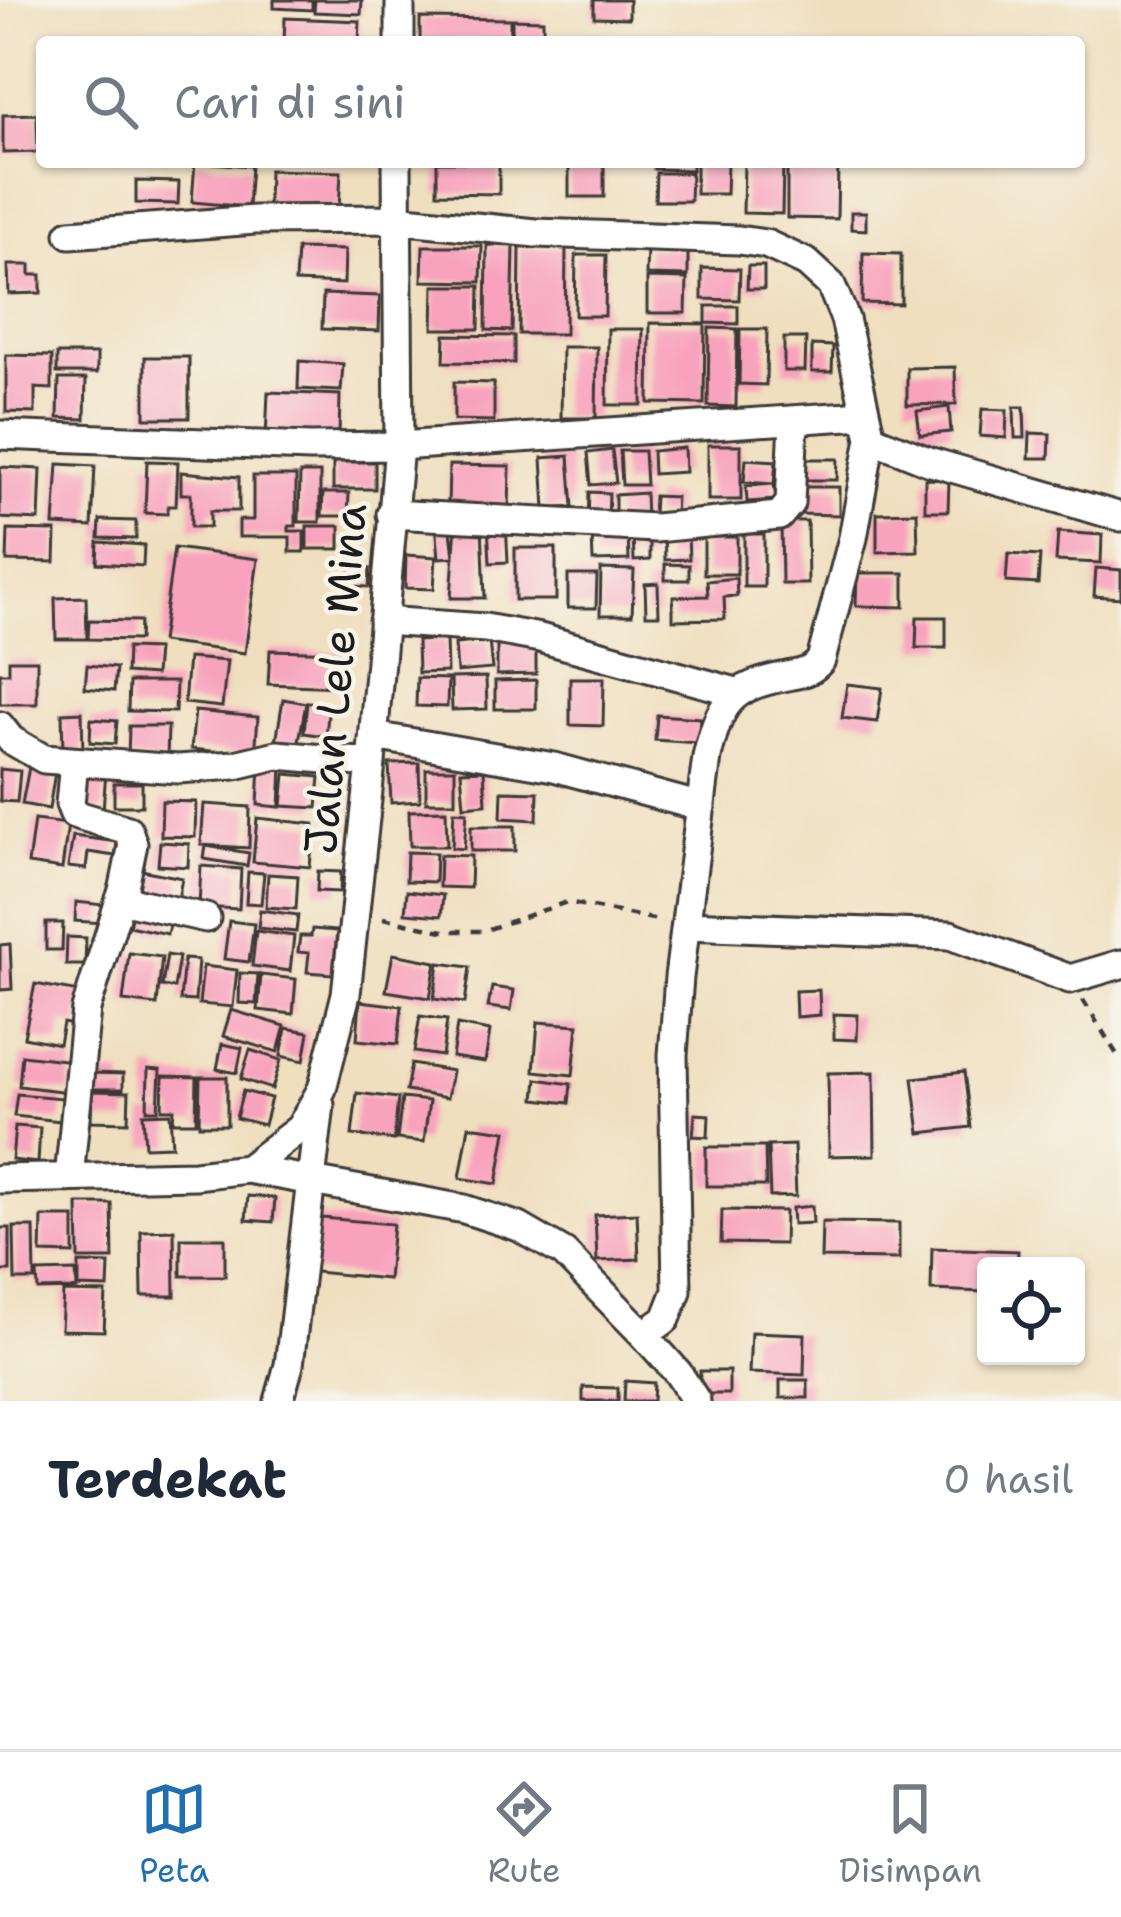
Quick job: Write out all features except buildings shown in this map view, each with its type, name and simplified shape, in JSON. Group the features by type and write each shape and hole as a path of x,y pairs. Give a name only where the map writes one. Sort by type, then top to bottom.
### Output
{"street":[{"path":"400,0 400,36"},
{"name":"Jalan Lele Mina","path":"248,1169 300,1129 322,1089 346,994 399,446 398,168"},
{"path":"70,234 255,220 396,219 536,232 739,240 788,253 831,285 845,319 867,427 853,538 821,660 805,672 760,681 736,692 716,720 700,807 673,1055 677,1291 666,1319 644,1335"},
{"path":"391,514 655,528 779,516 790,503 794,421"},
{"path":"0,435 399,446 794,421 867,427 928,461 1121,517"},
{"path":"383,621 485,628 540,638 736,692"},
{"path":"0,726 11,740 44,759 212,768 288,755 373,750 554,767 700,807"},
{"path":"69,1178 86,1010 120,899 133,836 128,830 74,814 70,804 74,762"},
{"path":"120,899 206,918"},
{"path":"686,925 950,935 1070,979 1121,964"},
{"path":"279,1401 289,1365 322,1089"},
{"path":"0,1179 248,1169 464,1209 519,1227 564,1253 678,1373 696,1401"}],"path":[{"path":"357,913 443,931 483,931 567,902 686,925"},
{"path":"1070,979 1121,1061"}]}
